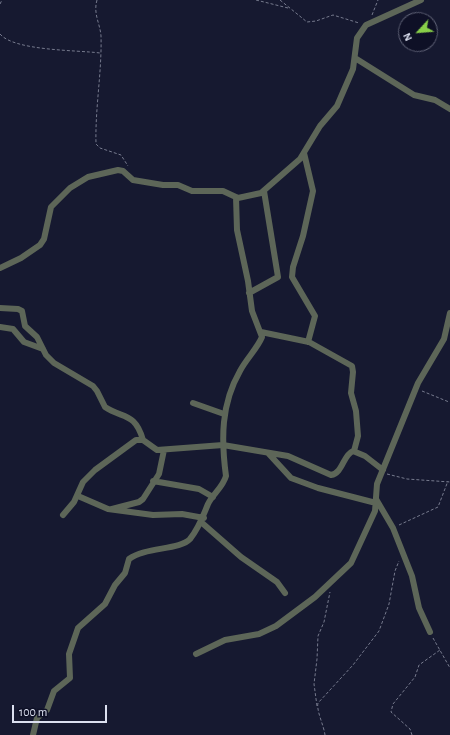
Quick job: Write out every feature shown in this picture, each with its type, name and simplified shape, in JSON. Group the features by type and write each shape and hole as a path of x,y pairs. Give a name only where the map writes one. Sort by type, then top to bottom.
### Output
{"street":[{"path":"0,268 21,258 40,246 44,238 51,207 74,185 88,177 118,170 123,171 134,180 163,185 178,185 192,191 223,191 236,197 245,198 264,191 294,165 304,153 320,126 337,106 350,76 358,38 365,25 421,0"},
{"path":"355,58 414,95 435,100 450,109"},
{"path":"304,153 312,191 303,236 293,267 292,277 315,316 313,330 308,342"},
{"path":"249,292 278,277 264,191"},
{"path":"33,735 37,718 47,710 54,691 70,678 69,654 78,628 105,604 115,585 125,573 129,559 150,550 183,543 189,540 202,520 207,506 224,482 226,476 223,445 224,414 228,394 240,371 260,341 261,332 252,311 237,230 236,197"},
{"path":"0,308 18,309 22,311 25,326 37,337 54,363 60,369 93,386 98,391 105,407 122,413 132,420 143,440 157,450 223,445 288,456 331,475 336,473 348,454 354,451 358,436 356,411 351,394 353,368 308,342 261,332"},
{"path":"196,654 225,640 249,636 276,626 315,597 351,563 375,510 377,484 416,388 432,356 441,345 450,313"},
{"path":"0,327 13,329 24,342 44,349"},
{"path":"193,403 224,414"},
{"path":"63,515 78,496 81,485 95,470 133,441 143,440"},
{"path":"111,510 139,502 159,474 164,450"},
{"path":"354,451 365,456 382,472"},
{"path":"268,453 291,478 318,488 376,501 393,528 414,582 418,608 430,632"},
{"path":"154,481 199,489 213,497"},
{"path":"78,496 98,506 111,510 153,515 182,514 202,520 240,557 277,582 285,593"}],"path":[{"path":"0,4 2,0"},
{"path":"97,0 95,11 101,34 101,53 95,123 96,144 100,148 121,154 129,170"},
{"path":"256,0 274,6 290,8"},
{"path":"280,0 307,22 316,21 333,15 365,25 373,14 378,0"},
{"path":"0,34 9,42 24,45 62,51 78,50 101,53"},
{"path":"416,388 449,402"},
{"path":"382,472 407,479 449,482 438,507 393,528"},
{"path":"317,707 319,700 353,666 379,631 389,604 395,571 403,554"},
{"path":"325,735 323,721 317,707 314,684 318,636 324,622 330,591"},
{"path":"430,632 450,668"},
{"path":"412,735 410,728 391,712 391,707 401,692 412,681 418,665 440,650"}]}
